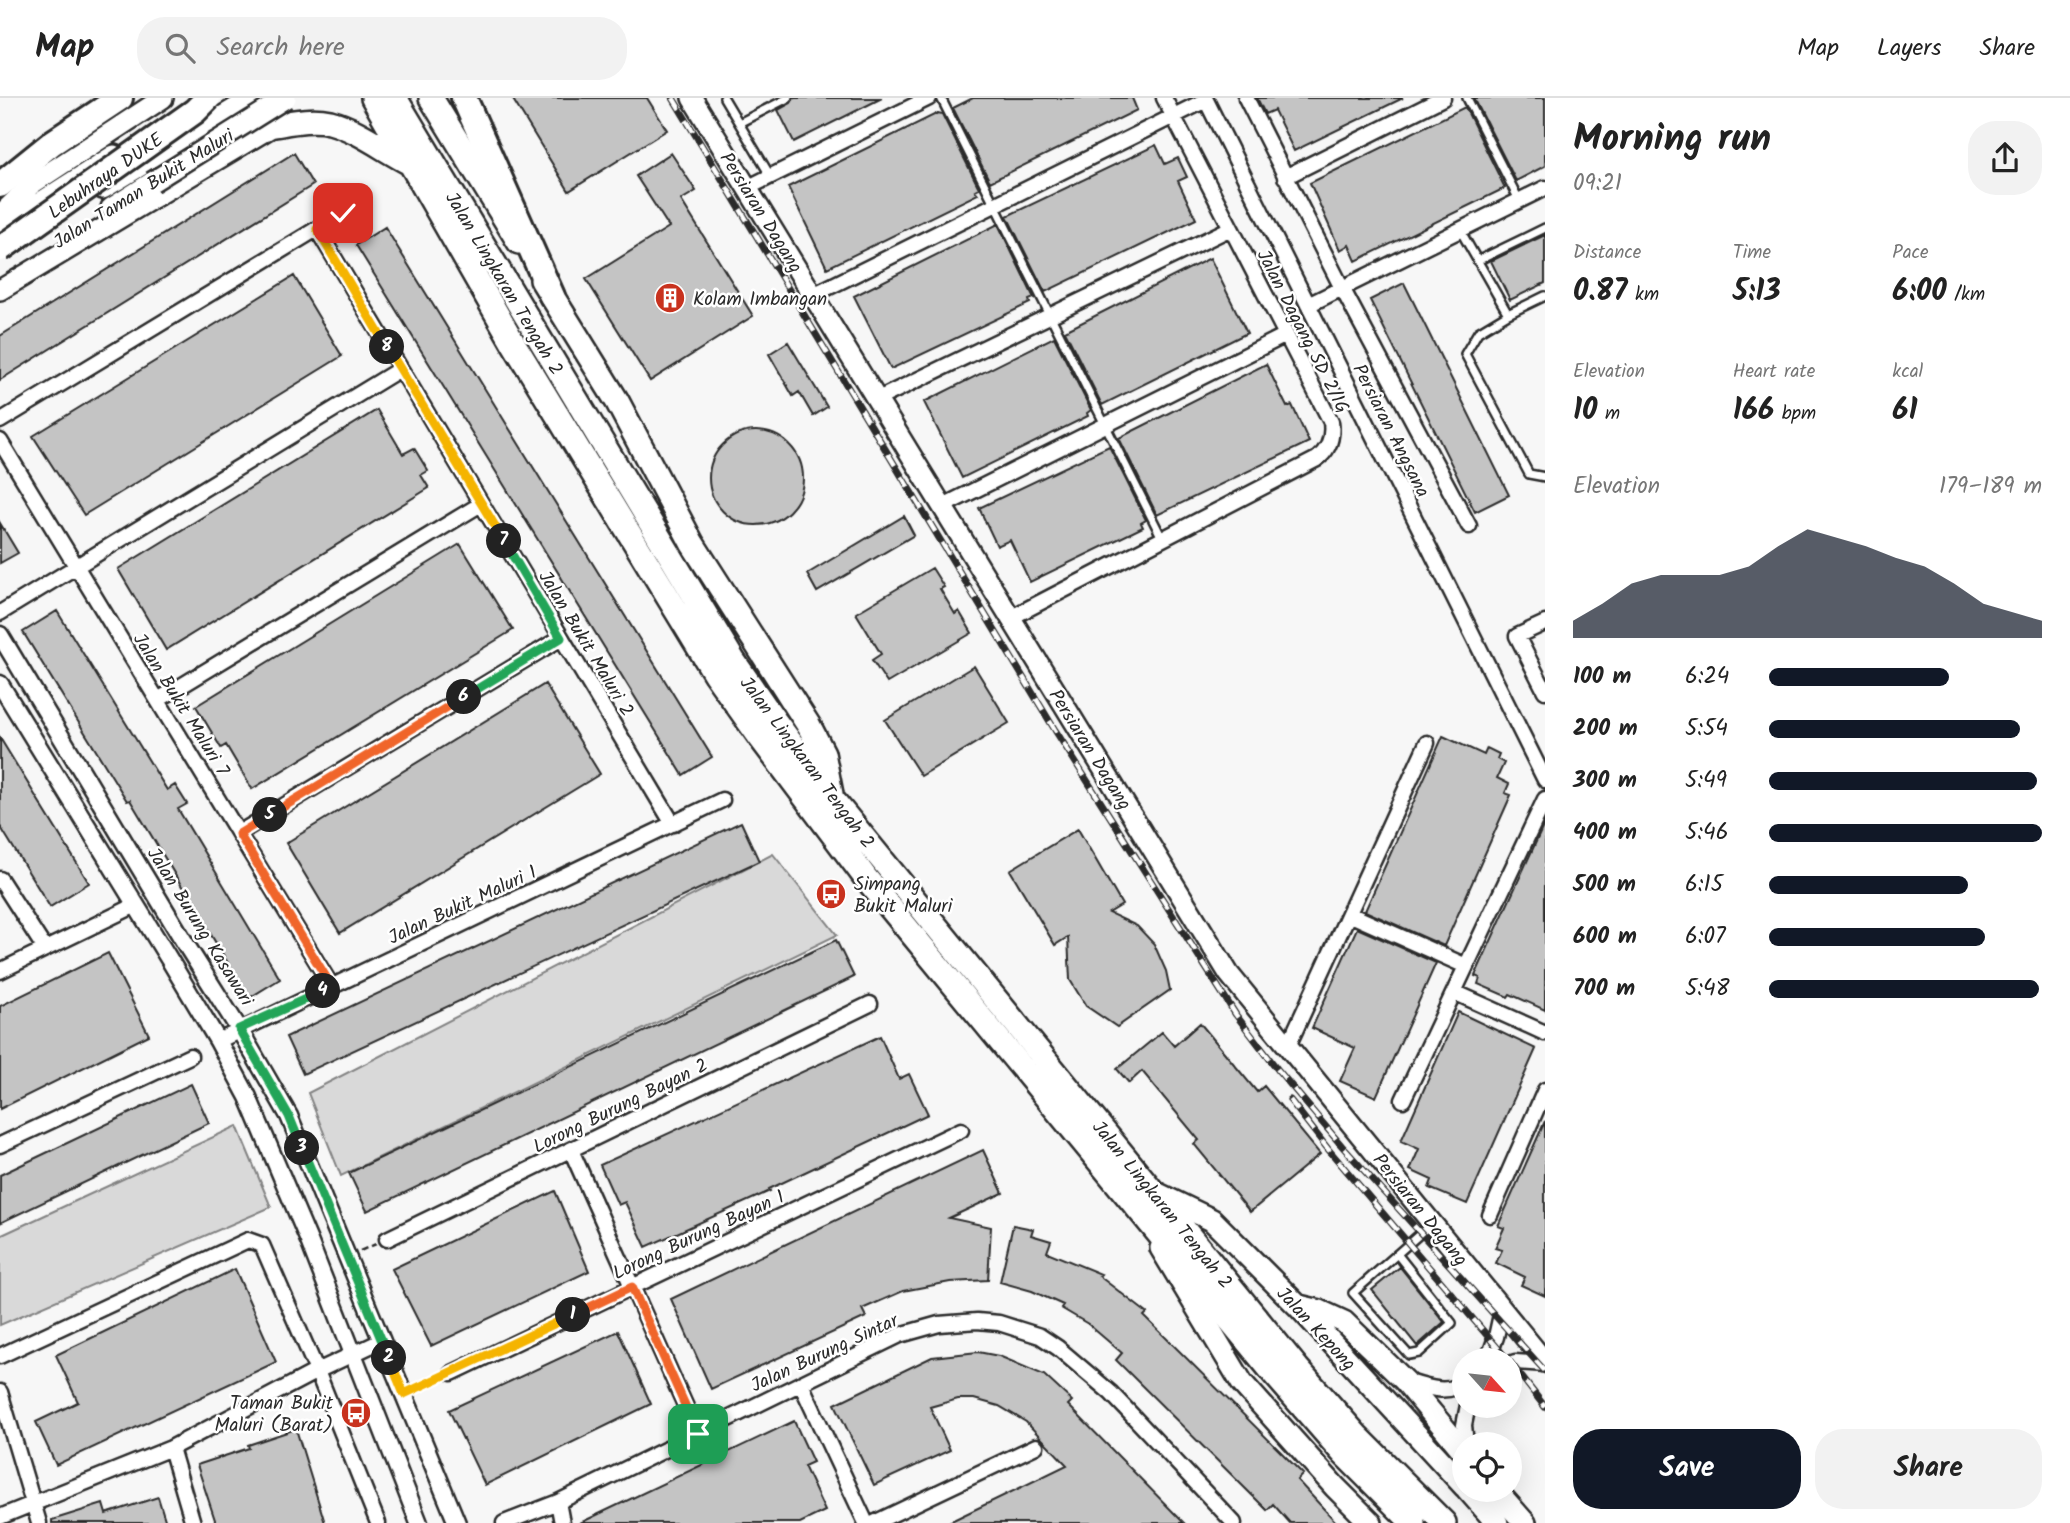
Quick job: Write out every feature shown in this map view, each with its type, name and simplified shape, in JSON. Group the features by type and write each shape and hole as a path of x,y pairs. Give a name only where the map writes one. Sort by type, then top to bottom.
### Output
{"highway":[{"path":"0,185 52,142 120,98"},
{"name":"Lebuhraya DUKE","path":"0,251 211,98"},
{"name":"Jalan Lingkaran Tengah 2","path":"373,98 528,368 715,674 865,877 1144,1199"},
{"name":"Jalan Lingkaran Tengah 2","path":"395,98 733,660 833,800 1144,1199 1275,1375 1351,1445 1444,1523"},
{"path":"431,98 617,401 692,542 818,744 823,753 833,800"},
{"path":"464,98 552,296"},
{"path":"275,125 304,121 328,122 354,132 408,162"},
{"name":"Jalan Lingkaran Tengah 2","path":"1351,1445 1413,1523"}],"main road":[{"path":"0,215 32,184 163,98"},
{"path":"0,228 73,180 211,98"},
{"name":"Jalan Taman Bukit Maluri","path":"0,251 252,98"},
{"path":"0,290 275,125 276,110 272,98"},
{"name":"Jalan Taman Bukit Maluri","path":"0,278 286,98"},
{"name":"Persiaran Dagang","path":"692,98 1229,974 1545,1363"},
{"path":"1144,1199 1242,1383 1335,1488 1371,1523"},
{"name":"Jalan Kepong","path":"1144,1199 1212,1220 1297,1306 1452,1473"},
{"path":"1297,1306 1320,1311 1344,1322 1405,1381 1452,1437"},
{"name":"Jalan Kepong","path":"1478,1502 1497,1523"},
{"path":"1506,1502 1525,1523"}],"street":[{"path":"747,188 929,98"},
{"name":"Jalan Dagang SD 2/1G","path":"1010,618 1317,459 1325,452 1332,438 1331,422 1164,98"},
{"path":"1246,98 1342,288 1469,526"},
{"path":"1285,177 1443,98"},
{"path":"813,295 1205,99"},
{"name":"Persiaran Angsana","path":"1205,99 1545,780"},
{"path":"1308,305 1545,188"},
{"path":"0,421 343,213"},
{"path":"877,400 1231,228"},
{"name":"Jalan Bukit Maluri 2","path":"317,229 673,824"},
{"path":"943,506 1286,335"},
{"path":"0,613 400,369"},
{"name":"Jalan Bukit Maluri 7","path":"0,441 332,987"},
{"path":"158,700 481,504"},
{"path":"1545,623 1517,636 1545,691"},
{"name":"Jalan Burung Kasawari","path":"0,635 289,1116 457,1523"},
{"path":"239,834 561,638"},
{"path":"0,684 218,1041 248,1097 275,1157 418,1523"},
{"path":"1288,1046 1427,743"},
{"path":"1403,1100 1545,799"},
{"name":"Jalan Bukit Maluri 1","path":"218,1041 722,800"},
{"path":"0,879 46,949"},
{"path":"0,971 136,905"},
{"path":"1349,914 1466,966"},
{"path":"1454,992 1545,1032"},
{"name":"Lorong Burung Bayan 2","path":"387,1239 870,1004"},
{"path":"0,1145 190,1056"},
{"path":"1490,1215 1545,1090"},
{"name":"Lorong Burung Bayan 1","path":"452,1373 961,1130"},
{"path":"571,1150 698,1434"},
{"path":"0,1356 248,1240 262,1245 317,1371 378,1523"},
{"path":"1492,1348 1502,1310"},
{"name":"Jalan Burung Sintar","path":"503,1523 558,1503 900,1335 939,1324 977,1321 1020,1329 1040,1336 1058,1348 1111,1393 1234,1523"},
{"path":"0,1517 171,1448 317,1371 382,1341"},
{"path":"1522,1362 1545,1363"},
{"path":"1405,1381 1437,1390 1452,1387"},
{"path":"801,1384 866,1523"},
{"path":"0,1392 39,1523"},
{"path":"874,1523 1035,1446"},
{"path":"171,1448 193,1523"},
{"path":"558,1503 562,1523"}],"lane":[{"path":"724,98 771,177"},
{"path":"739,123 788,98"},
{"path":"941,98 1163,539"},
{"path":"1467,98 1519,201"},
{"path":"1477,261 1545,228"},
{"path":"1460,230 1508,314"},
{"path":"1545,296 1478,332 1465,354 1529,474 1545,477"},
{"path":"1397,1254 1452,1323 1419,1353 1409,1355 1353,1293 1397,1254 1433,1223"}],"path":[{"path":"404,1394 452,1373"}],"shaded area":[{"path":"773,854 837,935 341,1176 308,1093"},
{"path":"237,1126 271,1207 0,1325 0,1236"}],"building":[{"path":"512,98 647,98 667,130 569,191"},
{"path":"794,98 882,98 794,142 778,110 791,103"},
{"path":"973,98 1132,98 1137,110 990,182 953,108"},
{"path":"1257,98 1403,98 1294,151 1274,110 1265,114"},
{"path":"1474,98 1545,98 1545,166 1516,181"},
{"path":"1465,107 1505,188 1356,261 1349,245 1340,250 1310,183"},
{"path":"938,113 942,114 979,188 975,190 978,194 827,268 788,187"},
{"path":"1156,145 1165,164 1178,158 1187,177 1178,181 1196,219 1045,292 1007,216"},
{"path":"294,153 313,185 0,380 0,336"},
{"name":"Kolam Imbangan","path":"671,153 696,191 681,200 753,316 650,381 586,279 669,227 636,176"},
{"path":"998,224 1034,298 1029,300 1030,303 891,369 854,296"},
{"path":"385,227 712,757 683,775 356,245"},
{"path":"1545,235 1545,283 1510,300 1491,261"},
{"path":"1210,258 1247,333 1102,405 1065,331"},
{"path":"294,276 342,356 84,515 33,436"},
{"path":"1404,283 1509,495 1475,512 1370,300"},
{"path":"1054,337 1091,410 1087,413 1088,416 962,478 924,402"},
{"path":"788,342 827,407 813,416 799,392 793,396 769,354"},
{"path":"1266,364 1287,407 1292,405 1309,442 1157,515 1119,438"},
{"path":"377,410 403,454 414,448 428,471 421,475 429,488 166,650 118,569"},
{"path":"756,431 774,435 789,445 799,460 803,478 799,496 789,511 774,521 756,525 738,521 723,511 713,496 709,478 713,460 723,445 738,435"},
{"path":"1109,446 1146,520 1141,523 1143,527 1030,582 1010,540 997,546 979,508"},
{"path":"904,516 914,535 817,592 807,574"},
{"path":"0,523 18,553 0,563"},
{"path":"460,544 513,630 252,789 226,745 221,748 196,706"},
{"path":"932,568 944,587 940,589 955,614 959,611 972,633 887,683 872,660 881,654 856,613"},
{"path":"57,611 167,790 175,785 187,804 178,809 280,979 249,998 130,800 127,801 23,632"},
{"path":"974,666 1009,723 921,776 885,720"},
{"path":"545,684 600,774 340,933 286,843"},
{"path":"1443,736 1484,755 1487,748 1499,754 1497,759 1504,763 1497,778 1509,784 1505,793 1511,795 1444,946 1365,911"},
{"path":"0,738 89,883 50,907 0,826"},
{"path":"741,822 759,861 303,1074 286,1037"},
{"path":"1545,822 1545,1010 1510,994 1508,997 1478,984 1480,978 1475,976"},
{"path":"1078,829 1122,905 1109,913 1137,926 1154,944 1166,971 1170,990 1117,1027 1086,1006 1070,980 1068,937 1055,945 1010,870"},
{"path":"1357,928 1436,963 1376,1097 1340,1081 1355,1048 1312,1028"},
{"path":"836,940 854,977 367,1211 349,1173"},
{"path":"108,953 149,1035 0,1109 0,1006"},
{"path":"1458,1012 1536,1049 1467,1204 1429,1188 1432,1180 1410,1170 1419,1149 1401,1141"},
{"path":"1200,1023 1257,1092 1264,1086 1320,1154 1250,1212 1194,1144 1199,1140 1142,1071 1129,1083 1117,1069 1162,1032 1174,1046"},
{"path":"880,1036 899,1079 909,1074 928,1114 769,1189 770,1191 646,1247 625,1202 618,1205 600,1165"},
{"path":"191,1084 209,1123 0,1223 0,1175"},
{"path":"1545,1121 1545,1296 1521,1285 1525,1277 1496,1263 1502,1250 1495,1248 1504,1228 1498,1226"},
{"path":"983,1150 1003,1193 949,1218 991,1227 988,1280 950,1282 903,1291 862,1309 866,1317 711,1389 671,1299"},
{"path":"555,1191 589,1271 431,1346 392,1269"},
{"path":"1013,1225 1033,1229 1031,1235 1051,1241 1047,1252 1101,1274 1099,1276 1147,1313 1144,1316 1303,1474 1297,1480 1337,1523 1290,1523 1273,1504 1267,1510 1116,1360 1122,1353 1088,1324 1061,1308 1063,1305 1032,1291 1000,1282"},
{"path":"1400,1267 1444,1322 1417,1346 1372,1290"},
{"path":"235,1269 276,1362 56,1465 36,1422 78,1402 56,1355"},
{"path":"618,1331 651,1404 485,1485 449,1410"},
{"path":"978,1352 999,1356 1044,1375 1072,1401 1068,1405 1184,1523 947,1523 1067,1465 1026,1422 999,1406 974,1399 958,1399 930,1407 950,1450 874,1485 835,1404 932,1357"},
{"path":"794,1421 813,1462 804,1466 825,1511 800,1523 580,1523"},
{"path":"296,1429 325,1523 216,1523 197,1465"},
{"path":"158,1497 166,1523 52,1523 52,1520 103,1504 106,1514"}],"railway":[{"path":"673,98 1055,730 1236,1015 1342,1146 1545,1371"},
{"path":"1290,1100 1328,1149 1498,1348"},
{"path":"1522,1377 1545,1407"}],"place":[{"name":"Kolam Imbangan","path":"670,298"},
{"name":"Simpang Bukit Maluri","path":"831,894"},
{"name":"Taman Bukit Maluri (Barat)","path":"356,1413"}],"route":[{"path":"343,213 317,229 561,638 239,834 332,987 239,1029 289,1116 404,1394 632,1287 698,1434"}]}
